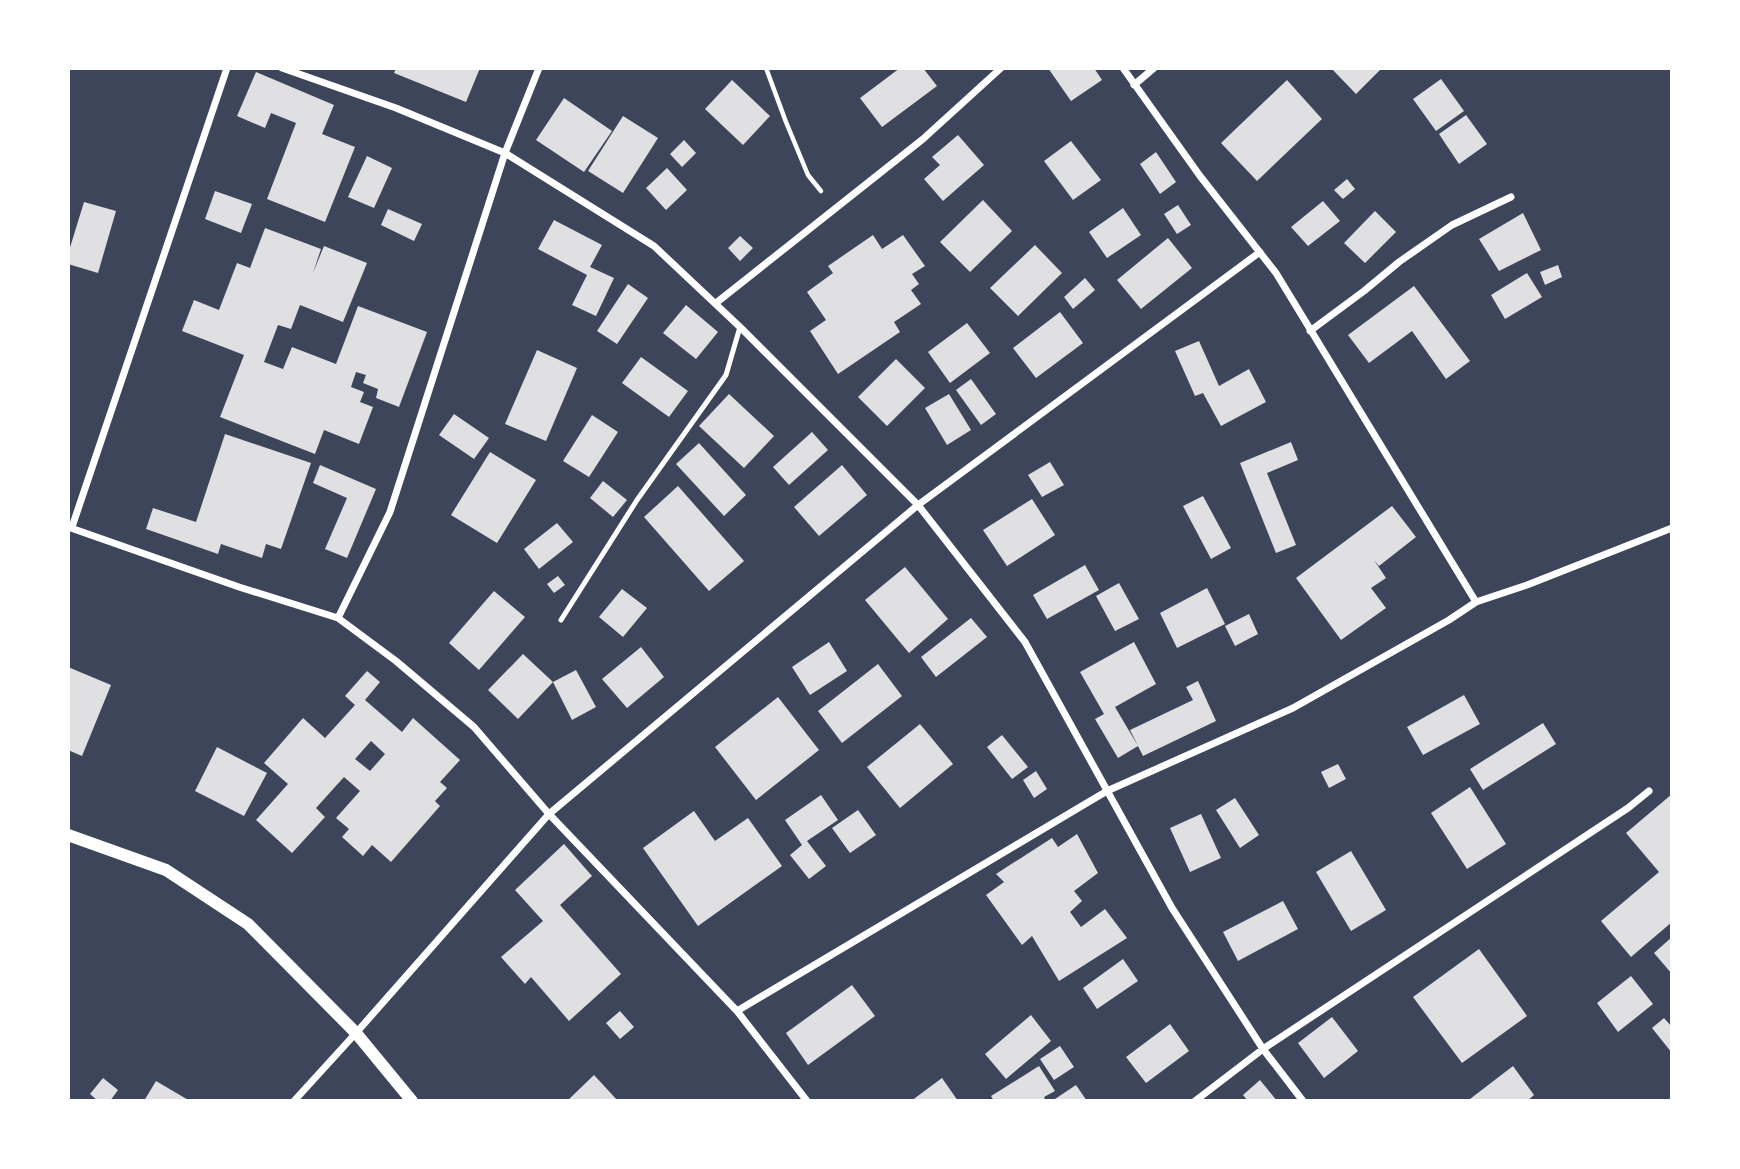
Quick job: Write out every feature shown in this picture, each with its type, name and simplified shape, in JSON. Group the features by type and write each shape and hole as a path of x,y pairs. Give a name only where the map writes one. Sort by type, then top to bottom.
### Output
{"street":[{"path":"227,68 70,527 239,587 338,618 396,662 474,727 550,814 737,1011 807,1101"},
{"path":"282,68 396,108 505,153 654,246 716,303 918,505 1024,642 1172,908 1264,1049 1303,1101"},
{"path":"338,618 390,512 505,153 539,68"},
{"path":"716,303 923,139 1001,68"},
{"path":"1123,68 1200,176 1276,273 1476,602"},
{"path":"1134,85 1154,68"},
{"path":"1310,331 1452,225 1511,197"},
{"path":"293,1101 550,814 918,505 1259,252"},
{"path":"737,1011 1107,791 1293,708 1476,602 1527,585 1672,528"},
{"path":"1195,1101 1264,1049 1628,808 1649,791"},
{"path":"68,835 166,870 248,924 356,1033 412,1101"}],"lane":[{"path":"561,620 637,500 726,375 740,327"}],"path":[{"path":"766,68 808,175 835,208"}],"shaded area":[{"path":"68,68 1672,68 1672,1101 68,1101"}],"building":[{"path":"396,68 480,68 466,102 394,73"},
{"path":"900,68 923,68 937,86 882,127 860,98"},
{"path":"1048,68 1094,68 1102,80 1071,101"},
{"path":"1331,68 1382,68 1356,94"},
{"path":"256,72 334,105 322,134 355,147 325,222 267,199 296,123 271,113 265,128 237,116"},
{"path":"1441,79 1464,111 1436,131 1413,99"},
{"path":"732,80 770,116 743,145 705,109"},
{"path":"1287,80 1322,119 1257,181 1221,143"},
{"path":"564,98 612,131 584,172 536,140"},
{"path":"1466,115 1487,144 1459,164 1439,134"},
{"path":"623,116 658,138 623,193 588,171"},
{"path":"958,135 984,165 943,201 924,179 940,165 932,157"},
{"path":"684,140 696,153 682,167 670,154"},
{"path":"1071,141 1101,180 1073,200 1044,161"},
{"path":"1156,152 1176,182 1160,194 1140,164"},
{"path":"367,156 392,168 374,208 348,197"},
{"path":"667,168 687,190 666,210 646,188"},
{"path":"1347,179 1355,189 1343,199 1334,190"},
{"path":"215,191 252,204 241,233 205,219"},
{"path":"983,200 1012,231 970,272 940,242"},
{"path":"1323,201 1340,221 1308,246 1291,227"},
{"path":"84,202 116,211 98,273 68,264 68,254"},
{"path":"1178,205 1191,225 1177,234 1164,214"},
{"path":"1123,208 1141,235 1107,258 1089,232"},
{"path":"388,209 422,224 414,241 381,225"},
{"path":"1375,211 1396,232 1365,263 1344,243"},
{"path":"1523,213 1541,250 1499,271 1479,239"},
{"path":"554,220 602,245 590,267 614,278 596,316 572,305 587,275 538,249"},
{"path":"265,228 321,249 313,273 324,246 367,263 343,322 300,305 291,329 278,325 264,362 283,369 292,347 336,364 358,306 427,332 399,407 376,398 378,389 363,383 366,375 356,372 351,387 364,392 360,402 373,407 359,444 324,430 315,454 220,417 244,355 182,331 194,300 219,310 237,263 250,268"},
{"path":"873,235 882,249 903,235 925,266 912,274 919,284 911,290 921,304 894,322 900,332 838,374 810,331 826,320 807,292 833,273 828,266"},
{"path":"740,236 753,248 740,261 728,248"},
{"path":"1168,238 1192,268 1141,309 1117,280"},
{"path":"1035,245 1062,273 1018,316 990,288"},
{"path":"1558,265 1562,277 1545,285 1540,272"},
{"path":"1527,273 1542,297 1505,319 1491,295"},
{"path":"1085,278 1095,290 1073,309 1064,297"},
{"path":"628,284 648,298 617,344 597,331"},
{"path":"1414,286 1470,361 1446,379 1412,331 1369,363 1348,335"},
{"path":"686,305 718,332 696,359 663,333"},
{"path":"1060,312 1083,343 1036,378 1013,348"},
{"path":"967,323 990,353 950,383 928,352"},
{"path":"1199,341 1219,386 1249,369 1266,402 1221,426 1203,393 1195,396 1175,351"},
{"path":"537,350 577,368 546,441 505,424"},
{"path":"641,357 688,391 669,417 622,383"},
{"path":"896,359 925,388 887,426 858,397"},
{"path":"971,379 996,414 981,425 956,390"},
{"path":"729,394 774,436 744,468 699,426"},
{"path":"949,394 971,430 947,445 925,408"},
{"path":"454,414 489,438 474,459 439,435"},
{"path":"592,415 618,432 589,477 563,461"},
{"path":"812,432 828,450 789,485 773,467"},
{"path":"225,434 311,463 281,549 266,544 262,558 221,544 218,554 146,529 153,508 196,522"},
{"path":"1291,442 1298,460 1267,473 1296,545 1276,553 1240,463"},
{"path":"699,443 746,495 724,516 676,464"},
{"path":"490,452 536,480 497,543 451,515"},
{"path":"1050,462 1064,485 1042,497 1028,475"},
{"path":"320,465 376,489 347,558 325,549 347,498 313,483"},
{"path":"842,465 867,495 819,536 794,507"},
{"path":"603,481 627,500 613,517 590,498"},
{"path":"678,486 744,561 709,591 644,517"},
{"path":"1203,496 1231,548 1211,559 1183,506"},
{"path":"1032,499 1055,535 1007,566 983,530"},
{"path":"1392,506 1416,537 1379,566 1374,560 1386,578 1371,588 1386,608 1341,640 1296,578"},
{"path":"557,523 573,542 539,569 524,549"},
{"path":"1085,565 1099,590 1047,619 1033,595"},
{"path":"905,567 948,619 909,653 865,600"},
{"path":"558,576 565,585 554,593 547,584"},
{"path":"1119,583 1139,619 1115,631 1096,596"},
{"path":"1207,588 1225,624 1177,648 1160,613"},
{"path":"622,589 647,608 623,637 599,617"},
{"path":"494,591 525,617 479,670 449,643"},
{"path":"1249,614 1258,634 1235,646 1225,626"},
{"path":"971,618 987,637 936,677 921,657"},
{"path":"829,642 847,671 810,695 792,667"},
{"path":"1134,642 1156,684 1115,707 1138,746 1118,758 1095,719 1104,714 1080,672"},
{"path":"641,647 664,677 627,708 602,679"},
{"path":"523,654 553,682 518,719 488,690"},
{"path":"878,664 902,696 842,743 818,711"},
{"path":"68,667 111,685 82,756 68,750"},
{"path":"576,670 596,707 572,720 553,682"},
{"path":"367,671 380,682 365,700 402,732 413,718 460,760 440,782 447,788 435,801 440,806 391,862 372,845 363,856 342,837 349,829 336,818 360,791 344,777 316,808 325,817 292,853 256,820 288,784 264,763 303,718 325,738 355,705 345,696","holes":["371,741 385,754 370,771 355,759"]},
{"path":"1198,681 1216,721 1143,756 1130,730 1193,700 1186,687"},
{"path":"1464,695 1480,724 1423,755 1407,727"},
{"path":"778,697 819,750 756,800 715,747"},
{"path":"1543,723 1556,744 1483,790 1470,769"},
{"path":"920,724 953,764 900,808 867,767"},
{"path":"1002,735 1028,767 1012,779 987,747"},
{"path":"217,747 267,773 244,816 195,791"},
{"path":"1338,764 1346,779 1329,788 1321,772"},
{"path":"1036,771 1047,789 1034,798 1023,780"},
{"path":"1470,787 1506,844 1467,869 1431,813"},
{"path":"1672,794 1672,922 1631,957 1601,921 1659,872 1626,833"},
{"path":"821,795 838,820 807,841 826,866 809,879 790,855 802,845 785,820"},
{"path":"1235,798 1259,835 1240,848 1216,810"},
{"path":"858,810 876,835 850,853 832,828"},
{"path":"694,811 715,841 748,818 782,866 698,926 643,848"},
{"path":"1201,814 1221,858 1190,872 1170,828"},
{"path":"1077,834 1098,873 1074,891 1082,901 1070,912 1081,927 1105,909 1127,938 1059,981 1032,936 1022,945 986,895 1004,882 996,874 1052,838 1058,847"},
{"path":"564,844 592,876 560,905 621,974 569,1021 531,977 525,984 501,957 543,921 515,890"},
{"path":"1351,851 1386,910 1351,931 1316,872"},
{"path":"1283,901 1298,929 1238,961 1223,932"},
{"path":"1672,937 1672,974 1654,953"},
{"path":"1479,949 1527,1016 1462,1063 1413,997"},
{"path":"1123,959 1138,981 1097,1009 1083,988"},
{"path":"1631,976 1653,1004 1618,1032 1597,1003"},
{"path":"852,985 875,1016 808,1065 786,1033"},
{"path":"620,1011 634,1027 620,1039 606,1023"},
{"path":"1031,1015 1051,1041 1006,1079 985,1054"},
{"path":"1332,1017 1358,1051 1324,1078 1298,1043"},
{"path":"1664,1018 1672,1027 1672,1053 1652,1028"},
{"path":"1170,1024 1189,1051 1146,1083 1126,1057"},
{"path":"1060,1046 1074,1067 1054,1080 1040,1059"},
{"path":"1039,1066 1055,1091 1044,1097 1046,1101 994,1101 991,1096"},
{"path":"1513,1066 1534,1095 1527,1101 1470,1099"},
{"path":"594,1075 618,1101 567,1101"},
{"path":"103,1078 118,1090 110,1101 98,1101 90,1094"},
{"path":"942,1078 958,1101 911,1101"},
{"path":"1260,1080 1277,1101 1248,1101 1243,1095"},
{"path":"156,1081 190,1101 144,1101"},
{"path":"1076,1085 1087,1101 1052,1101"}]}
